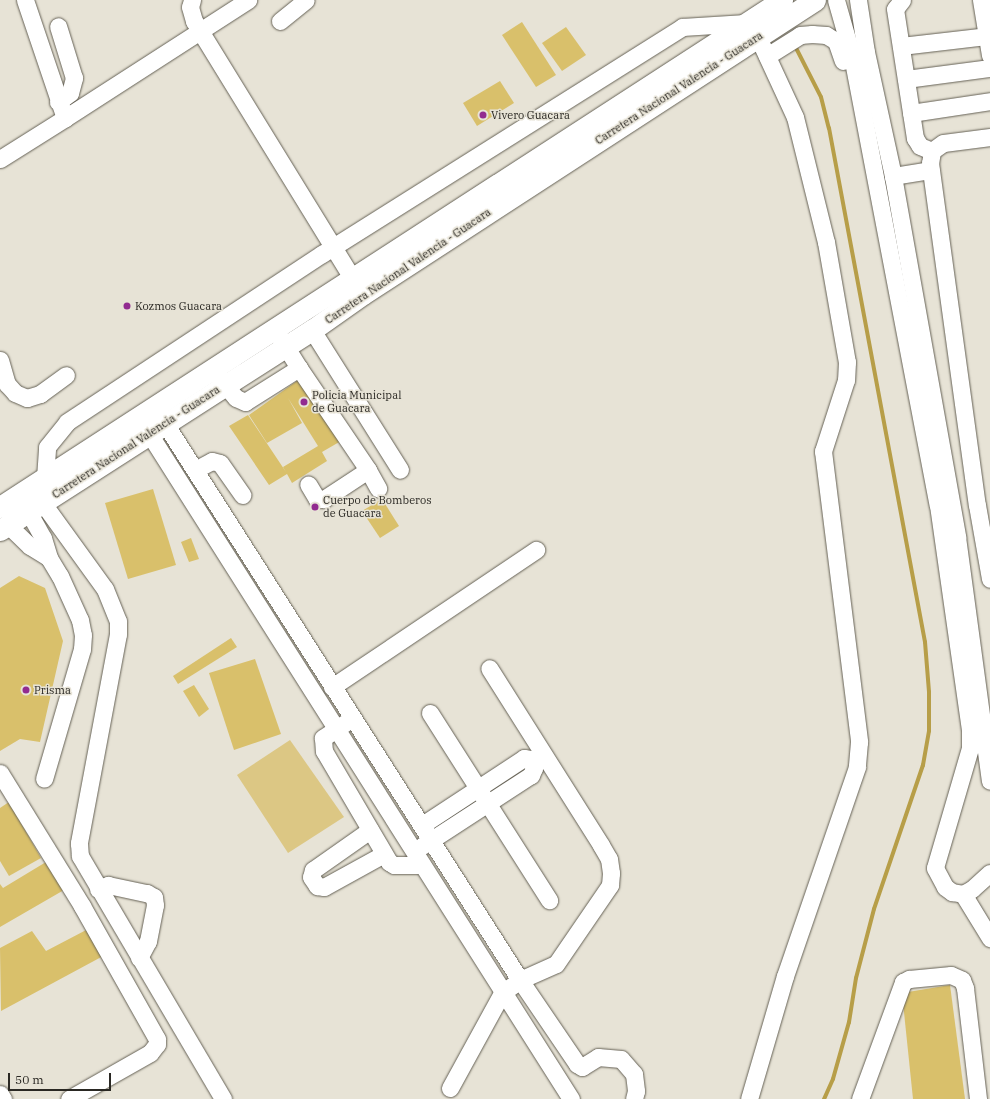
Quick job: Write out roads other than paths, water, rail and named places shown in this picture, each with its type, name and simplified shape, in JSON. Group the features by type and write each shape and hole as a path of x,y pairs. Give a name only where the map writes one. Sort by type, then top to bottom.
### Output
{"main road":[{"name":"Carretera Nacional Valencia - Guacara","path":"3,521 45,478 152,420 225,384 274,329 358,286 770,22 816,0"},
{"name":"Carretera Nacional Valencia - Guacara","path":"3,521 35,507 152,420 212,368 286,346 312,330 358,286"}],"street":[{"path":"25,0 58,102 65,118"},
{"path":"192,0 190,7 194,21 202,31 358,286"},
{"path":"0,159 202,31 248,0"},
{"path":"280,22 306,0"},
{"path":"836,0 856,76 938,505 970,730 970,748 935,868 945,887 952,892 962,894 972,889 990,873"},
{"path":"858,0 866,52 893,176 957,537 990,781"},
{"path":"902,0 895,9 915,138 920,146 932,151"},
{"path":"981,0 990,55"},
{"path":"770,22 782,47 800,35 826,35 836,42 844,64 856,76"},
{"path":"45,478 47,447 67,422 335,247 682,27 770,22"},
{"path":"749,1099 785,976 857,768 859,742 823,451 846,380 847,362 826,242 770,22"},
{"path":"58,26 74,78 70,93 58,102"},
{"path":"901,46 988,36"},
{"path":"906,79 990,68"},
{"path":"911,113 990,101"},
{"path":"932,151 943,143 990,137"},
{"path":"932,151 931,170 977,505 990,579"},
{"path":"893,176 931,170"},
{"path":"274,329 368,470 378,488"},
{"path":"312,330 400,470"},
{"path":"248,358 270,386"},
{"path":"0,360 7,384 15,393 27,398 40,394 66,376"},
{"path":"212,368 236,398 244,402 299,368"},
{"path":"152,420 194,470 520,980 579,1067 598,1057 609,1056 621,1059 630,1067 636,1082 634,1099"},
{"path":"152,420 335,728 502,994 571,1099"},
{"path":"194,470 212,461 220,463 242,495"},
{"path":"308,484 318,499 324,499 368,470"},
{"path":"35,507 49,558 60,576 80,620 83,642 44,779"},
{"path":"35,507 105,589 118,621 118,634 79,843 83,863 223,1099"},
{"path":"3,521 30,546 49,558"},
{"path":"332,687 536,550"},
{"path":"450,1088 502,994 520,980 556,964 610,885 611,873 609,859 489,668"},
{"path":"430,713 549,900"},
{"path":"352,719 335,728 323,738 322,745 384,854 394,866 418,858 431,841 532,775 534,768 530,759 527,756 422,825"},
{"path":"0,773 82,906 157,1038 157,1044 150,1053 69,1099"},
{"path":"370,830 312,870 311,877 318,886 324,887 384,854"},
{"path":"98,889 108,886 147,893 154,897 155,905 148,941 139,958"},
{"path":"962,894 990,938"},
{"path":"860,1099 903,982 909,979 951,975 962,980 965,988 978,1099"},
{"path":"0,1094 3,1099"}],"waterway":[{"path":"794,44 821,97 829,128 925,642 929,692 929,731 923,765 874,909 856,978 849,1022 833,1079 824,1099"}],"place":[{"name":"Vivero Guacara","path":"483,115"},
{"name":"Kozmos Guacara","path":"127,306"},
{"name":"Policia Municipal de Guacara","path":"304,402"},
{"name":"Cuerpo de Bomberos de Guacara","path":"315,507"},
{"name":"Prisma","path":"26,690"}]}
